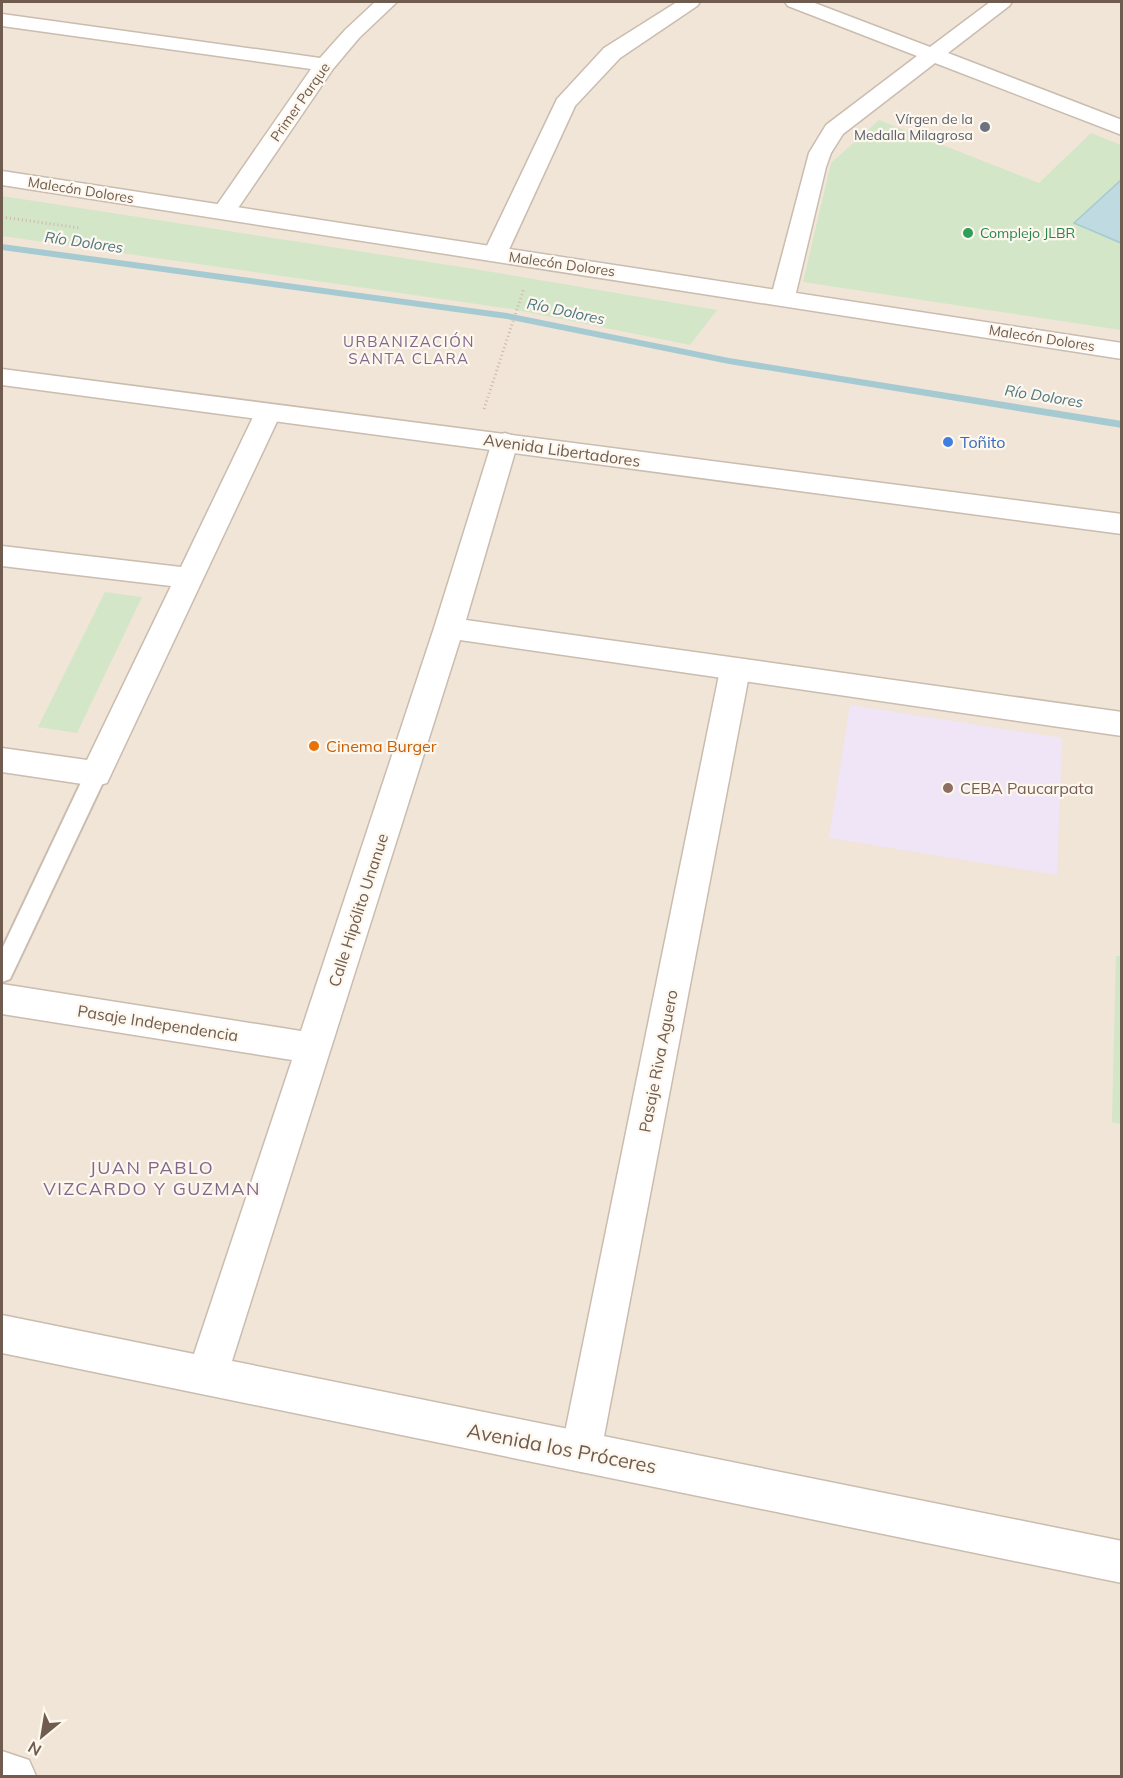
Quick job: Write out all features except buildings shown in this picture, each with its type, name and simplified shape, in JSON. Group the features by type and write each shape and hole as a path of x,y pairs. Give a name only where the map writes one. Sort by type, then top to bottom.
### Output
{"street":[{"name":"Primer Parque","path":"224,213 325,65 352,33 387,2"},
{"path":"495,254 565,104 612,53 690,2"},
{"path":"795,2 1122,128"},
{"path":"783,297 815,167 834,130 1002,2"},
{"path":"2,20 325,65"},
{"name":"Malecón Dolores","path":"2,178 1122,351"},
{"name":"Avenida Libertadores","path":"2,377 1122,524"},
{"path":"2,760 96,774 268,413"},
{"name":"Calle Hipólito Unanue","path":"207,1376 449,628 489,440"},
{"path":"2,556 190,578"},
{"path":"449,628 1122,724"},
{"name":"Pasaje Riva Aguero","path":"581,1452 735,670"},
{"name":"Pasaje Independencia","path":"2,999 314,1048"},
{"name":"Avenida los Próceres","path":"2,1334 1122,1562"},
{"path":"2,1774 13,1776"}],"lane":[{"path":"2,972 96,774"}],"path":[{"path":"2,217 80,228"},
{"path":"489,440 512,324 522,293"}],"shaded area":[{"path":"2,2 1121,2 1121,1776 2,1776"},
{"name":"CEBA Paucarpata","path":"850,705 1062,738 1057,875 829,838"}],"green space":[{"name":"Complejo JLBR","path":"879,120 1039,183 1091,133 1121,145 1121,330 803,282 831,163"},
{"path":"2,196 474,269 717,310 690,345 512,309 2,236"},
{"path":"105,592 142,597 77,733 38,727"},
{"path":"1116,956 1122,956 1121,1124 1112,1122"}],"water":[{"path":"1121,180 1121,243 1074,223"}],"waterway":[{"name":"Río Dolores","path":"2,247 507,316 729,361 1122,425"}],"place":[{"name":"Vírgen de la Medalla Milagrosa","path":"985,127"},
{"name":"Complejo JLBR","path":"968,233"},
{"name":"Toñito","path":"948,442"},
{"name":"Cinema Burger","path":"314,746"},
{"name":"CEBA Paucarpata","path":"948,788"}],"district":[{"name":"URBANIZACIÓN SANTA CLARA","path":"409,350"},
{"name":"JUAN PABLO VIZCARDO Y GUZMAN","path":"152,1177"}]}
